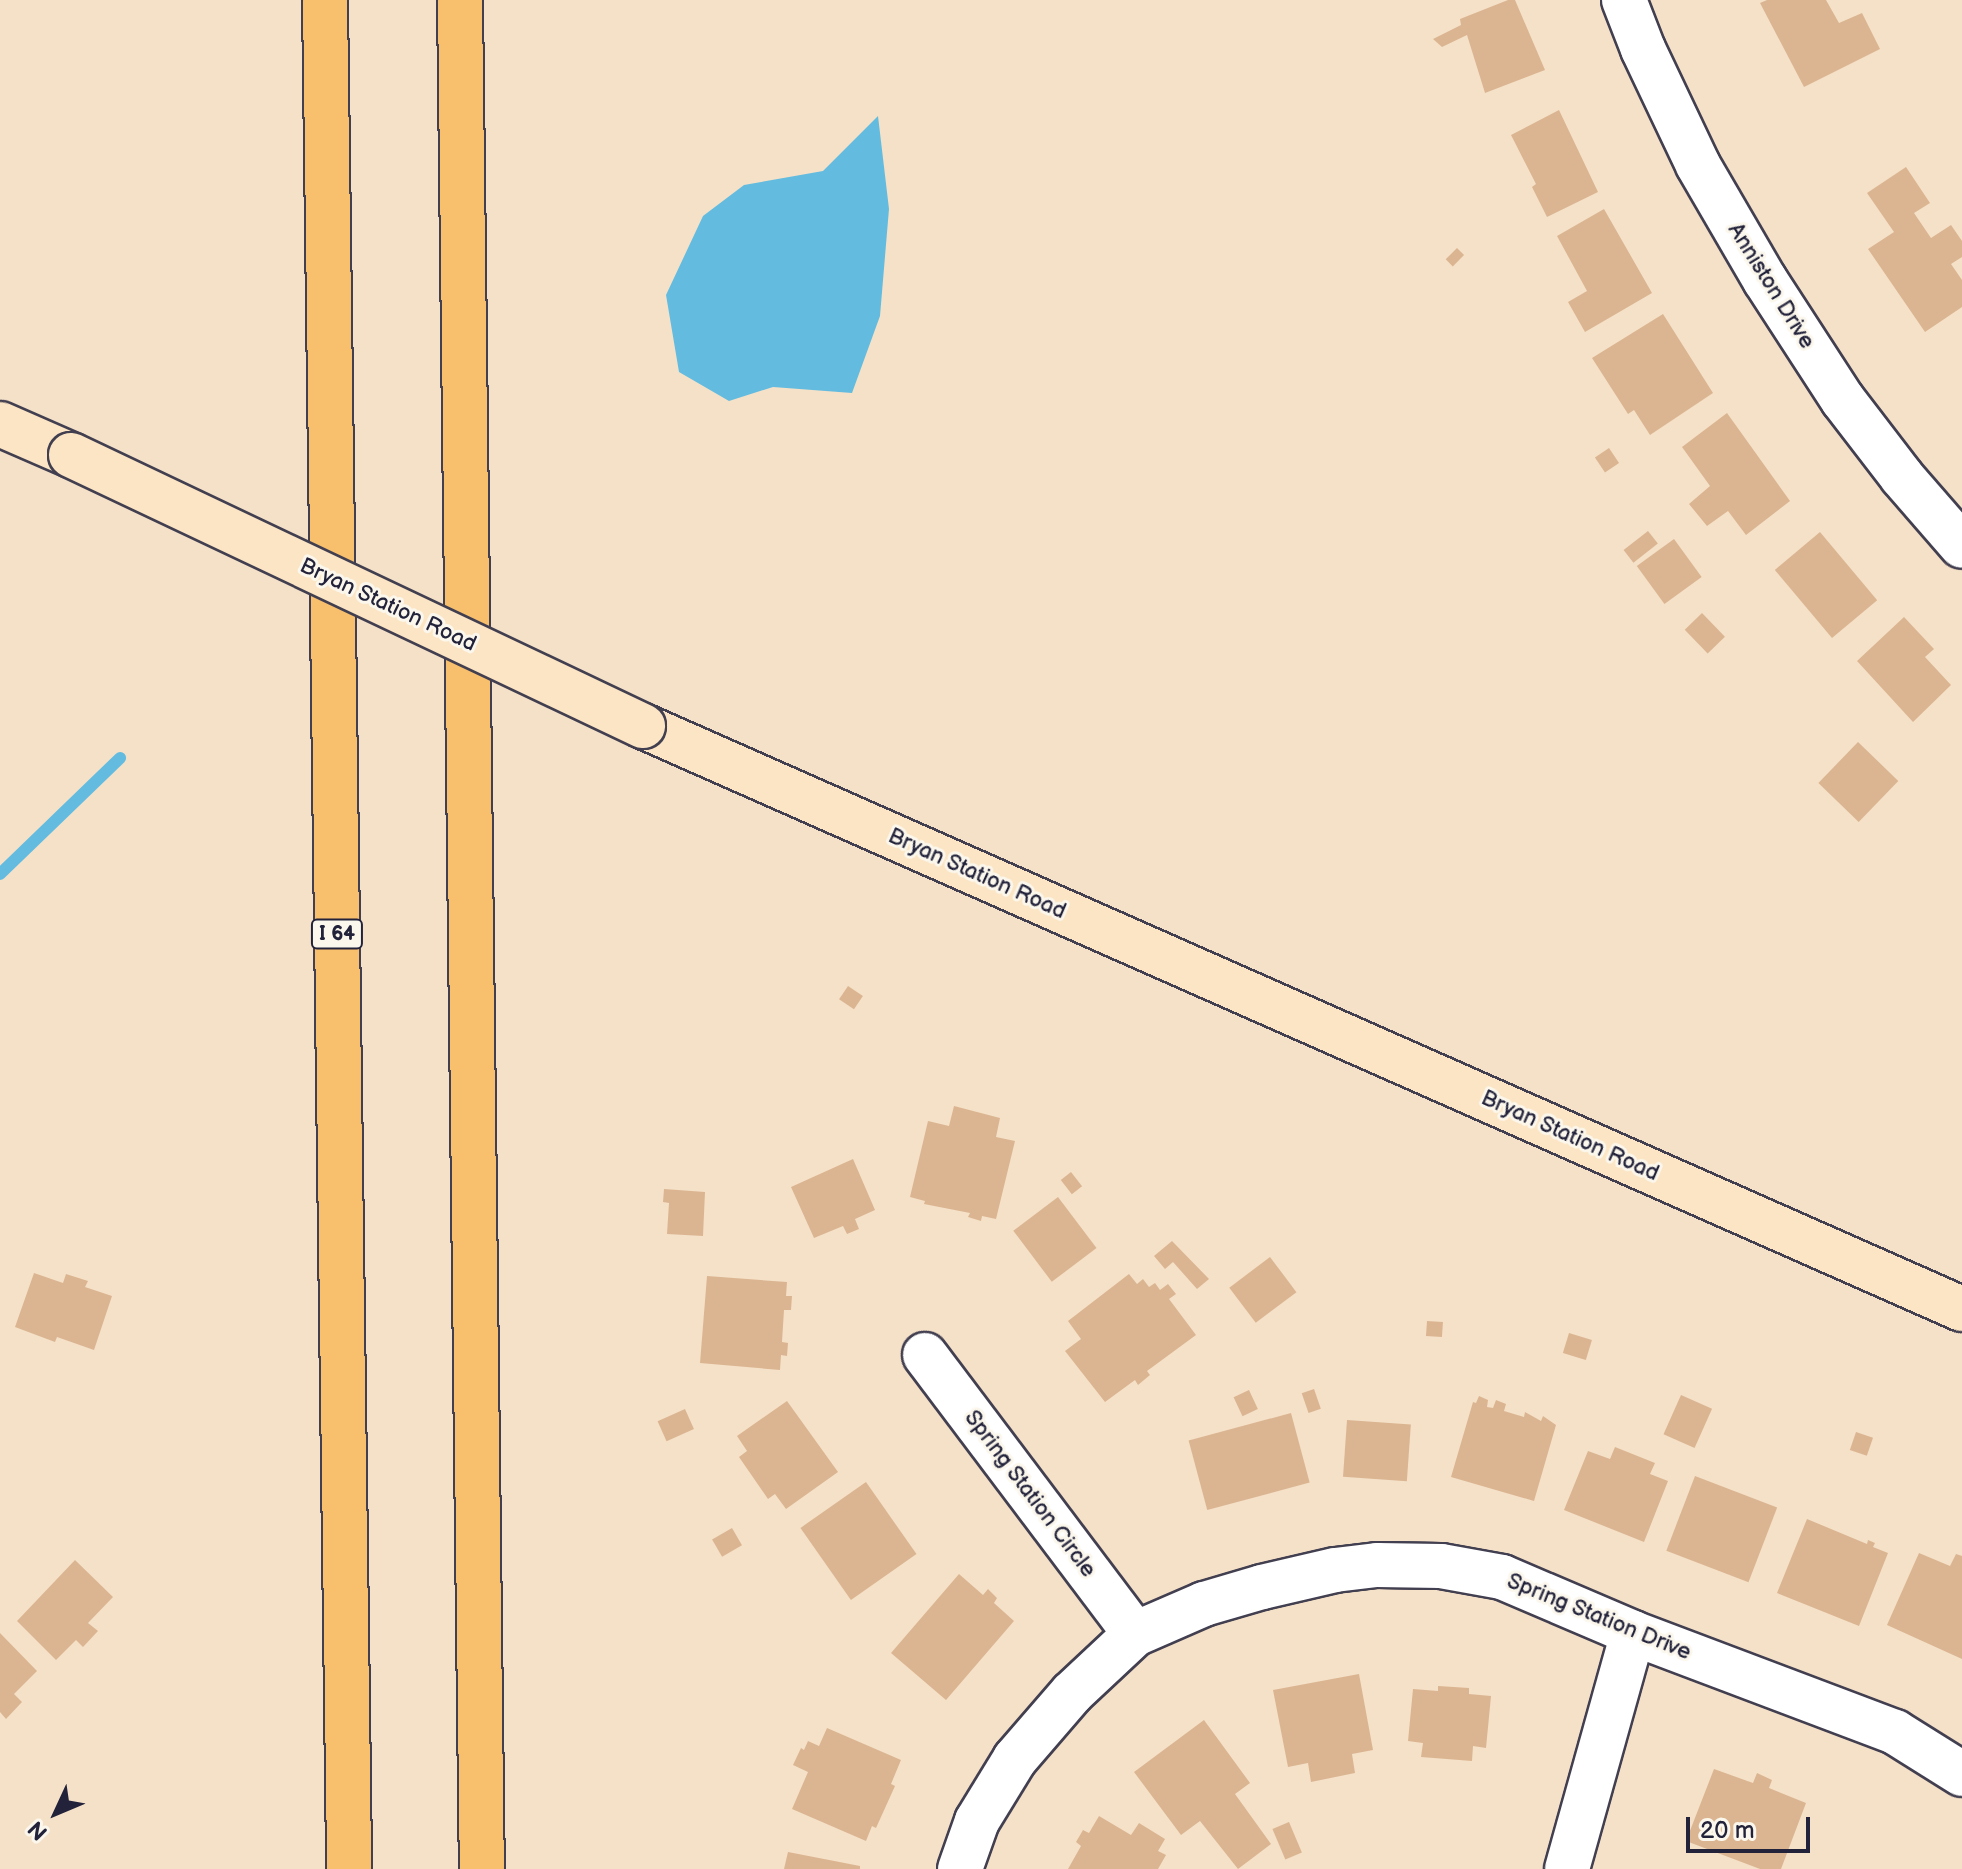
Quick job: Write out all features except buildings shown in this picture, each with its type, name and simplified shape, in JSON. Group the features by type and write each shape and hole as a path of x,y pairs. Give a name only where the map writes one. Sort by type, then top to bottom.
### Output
{"highway":[{"name":"I 64","path":"325,0 349,1869"},
{"path":"460,0 482,1869"}],"main road":[{"name":"Bryan Station Road","path":"0,424 643,726 1962,1309"}],"street":[{"name":"Anniston Drive","path":"1624,0 1643,49 1698,165 1765,280 1843,400 1902,477 1962,546"},
{"name":"Spring Station Circle","path":"925,1355 1135,1634"},
{"name":"Spring Station Drive","path":"960,1869 977,1821 1015,1759 1072,1693 1135,1634 1204,1604 1262,1587 1335,1570 1377,1565 1441,1566 1502,1577 1633,1633 1895,1732 1962,1774"},
{"path":"1567,1869 1633,1633"}],"water":[{"path":"878,116 889,209 880,316 852,393 773,387 729,401 679,372 666,295 703,216 744,185 823,171"}],"waterway":[{"path":"0,874 120,758"}]}
